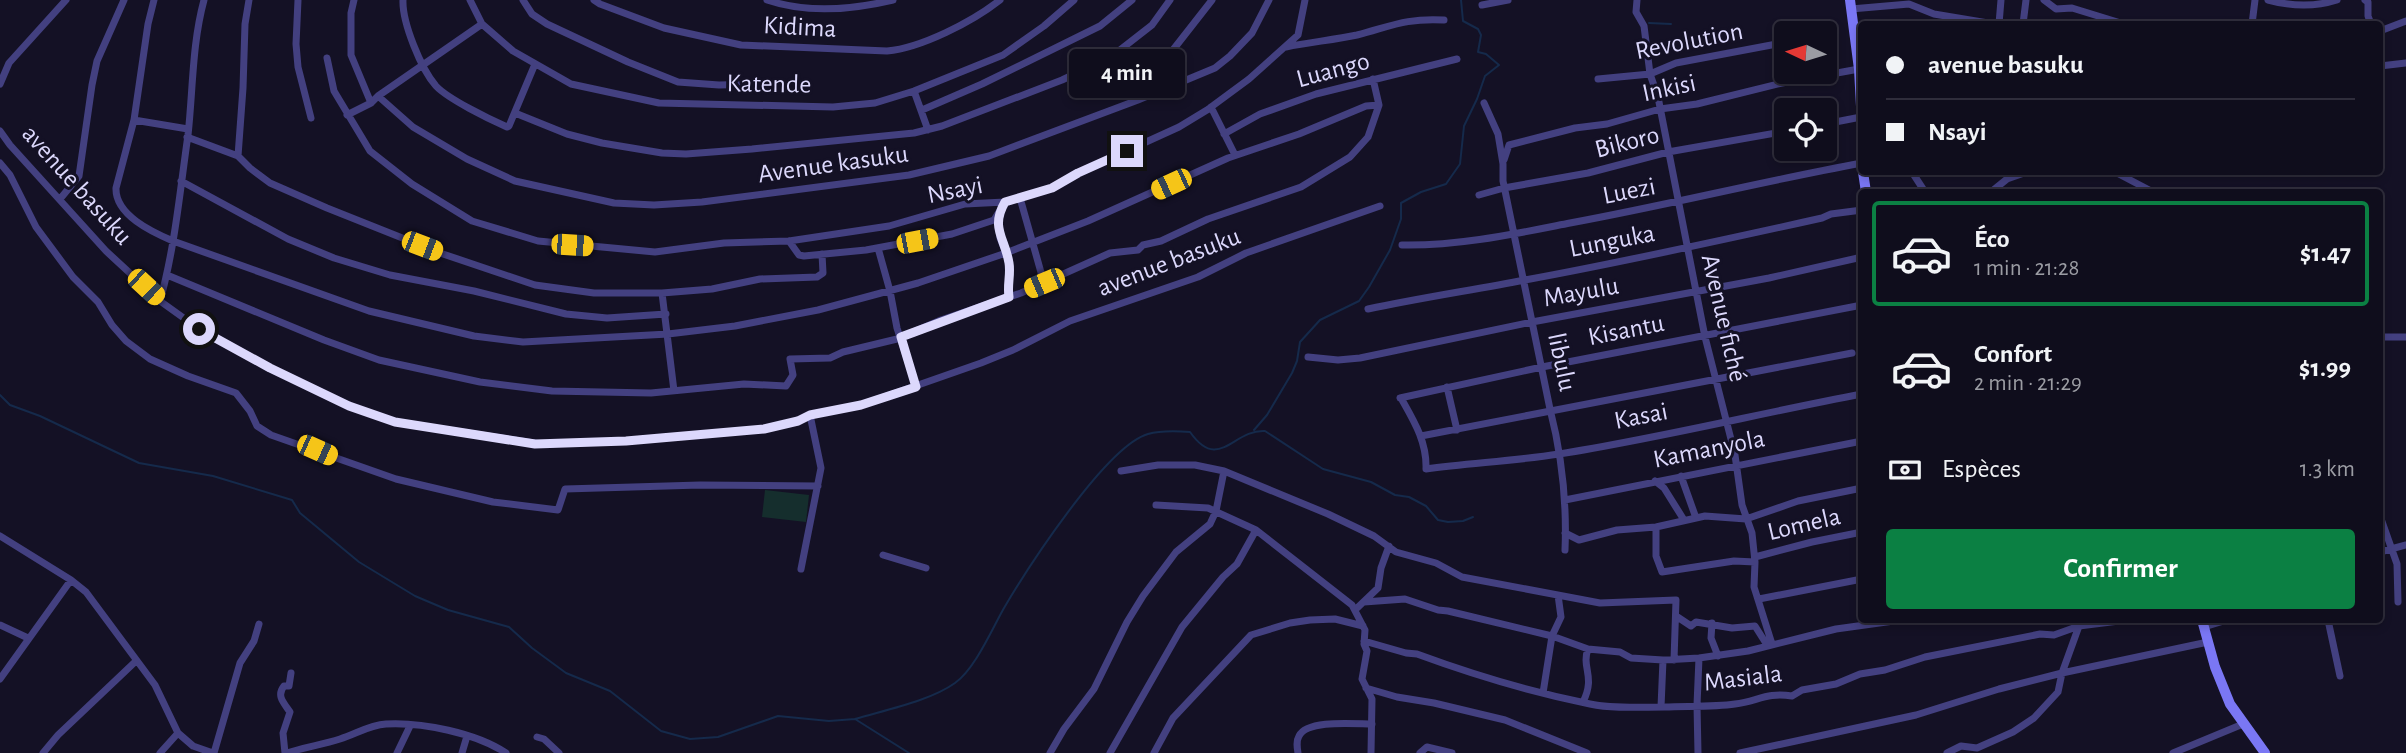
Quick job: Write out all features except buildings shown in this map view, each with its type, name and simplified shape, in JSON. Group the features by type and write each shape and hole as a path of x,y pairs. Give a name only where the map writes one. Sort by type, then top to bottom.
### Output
{"street":[{"path":"0,83 9,63 65,0"},
{"path":"60,199 79,176 97,61 124,0"},
{"path":"154,0 134,120 116,188 117,200 137,220 152,232 173,241 369,311 474,336 523,342 668,334 735,326 818,310 890,291 1006,253 1108,212 1234,155 1299,134 1366,106 1379,105"},
{"path":"160,301 173,241 204,0"},
{"path":"238,156 245,24 249,0"},
{"path":"299,0 296,44 298,67 312,118"},
{"path":"354,0 351,13 351,55 371,103"},
{"path":"403,0 403,15 423,64 437,87 489,119 506,127 516,113 535,64"},
{"name":"Katende","path":"470,0 482,24 515,52 571,84 659,103 851,106 875,103 914,91 1003,55 1059,15 1074,0"},
{"path":"523,0 532,14 547,24 678,82 759,84"},
{"name":"Kidima","path":"594,0 664,28 741,45 887,51 906,49 932,38 983,13 1000,0"},
{"path":"621,10 624,0"},
{"path":"767,0 796,9 827,10 893,0"},
{"path":"827,0 827,10"},
{"path":"922,110 1100,26 1132,0"},
{"path":"516,113 567,134 602,143 662,153 686,154 928,130 1062,80 1120,51 1152,24 1170,0"},
{"path":"1132,71 1152,66 1169,55 1212,0"},
{"name":"Avenue kasuku","path":"379,96 413,127 467,159 515,181 614,203 654,205 749,197 934,171 989,156 1138,100 1215,68 1252,33 1269,0"},
{"name":"Nsayi","path":"327,58 334,92 370,152 412,184 476,223 538,241 655,252 724,243 789,241 898,224 972,202 1005,202 1052,188 1078,173 1179,127 1211,107 1260,70 1298,35 1306,0"},
{"path":"1482,5 1508,0"},
{"name":"Avenue fiché","path":"1637,0 1636,12 1644,26 1650,74 1660,109 1705,337 1750,527 1755,559 1754,587 1769,645"},
{"path":"1997,21 2001,0"},
{"path":"2022,21 2026,0"},
{"path":"2044,0 2056,9 2073,8 2114,21"},
{"path":"2252,21 2255,0"},
{"path":"2268,0 2319,5 2337,0"},
{"path":"2369,1 2370,21"},
{"path":"1858,61 1851,4 1909,4 1934,14 1977,21"},
{"name":"Luango","path":"1285,47 1359,34 1401,21 1444,20"},
{"path":"2383,30 2406,22"},
{"path":"347,115 371,103 482,24"},
{"name":"Revolution","path":"1598,79 1650,74 1676,63 1774,44"},
{"path":"1120,51 1132,71 1138,100"},
{"name":"Luango","path":"1224,134 1260,114 1295,101 1457,59"},
{"path":"2383,66 2406,63"},
{"name":"Inkisi","path":"1503,164 1509,145 1575,128 1607,124 1660,109 1697,104 1782,83 1858,69"},
{"path":"167,275 379,360 480,382 552,391 674,391 744,384 786,386 793,375 790,359 831,358 843,352 890,342 1044,283 1110,253 1138,250 1143,245 1208,219 1282,195 1311,182 1358,150 1371,131 1379,105 1373,79"},
{"path":"914,91 928,130"},
{"name":"libulu","path":"1484,103 1498,134 1504,188 1559,442 1565,500 1564,550"},
{"path":"1211,107 1234,155"},
{"path":"1837,122 1858,118"},
{"path":"134,120 188,133 238,156 250,169 273,184 416,243 535,285 594,293 663,293 712,289 760,279 817,276 823,272 822,254"},
{"name":"avenue basuku","path":"0,131 106,251 160,301 199,329 270,368 349,406 395,422 541,444 626,441 764,429 798,421 810,415 861,405 1013,350 1070,321 1198,277 1246,253 1380,206"},
{"name":"Bikoro","path":"1479,195 1588,173 1668,152 1774,133"},
{"path":"0,163 10,175 36,227 52,250 73,277 98,302 112,325 127,341 150,359 236,393 250,411 257,426 271,435 396,479 493,502 558,510 565,489 700,485 818,486"},
{"name":"Luezi","path":"1402,246 1476,242 1678,203 1858,164"},
{"path":"1994,189 2018,175"},
{"path":"2121,175 2147,189"},
{"path":"181,181 288,239 334,258 390,275 474,291 566,314 607,318 666,314"},
{"path":"1020,198 1044,283"},
{"path":"789,241 801,256 878,248 953,234 990,222 998,215 1005,202"},
{"name":"Lunguka","path":"1368,309 1439,294 1524,281 1687,248 1831,214 1858,211"},
{"path":"998,215 1000,238 1010,269 1009,297"},
{"path":"878,248 896,324 916,387"},
{"name":"Mayulu","path":"1308,357 1330,360 1360,358 1858,258"},
{"path":"663,293 674,391"},
{"name":"Kisantu","path":"1421,436 1400,398 1542,367 1858,306"},
{"path":"2383,337 2406,337"},
{"path":"1421,436 1550,409 1852,353"},
{"path":"1447,387 1457,430"},
{"name":"Kasai","path":"1421,436 1426,454 1426,469 1480,465 1559,454 1858,395"},
{"path":"801,569 821,468 810,415"},
{"name":"Kamanyola","path":"1565,500 1858,442"},
{"path":"1121,471 1158,465 1195,465 1224,471 1328,514 1374,536 1396,552 1436,563 1462,577 1600,603 1676,600 1674,660"},
{"path":"1050,753 1094,689 1139,602 1176,552 1206,528 1216,511 1224,471"},
{"path":"1681,475 1696,517"},
{"path":"1655,481 1664,488 1684,520"},
{"path":"1566,533 1579,540 1618,530 1656,527 1696,517 1746,519 1798,501 1858,489"},
{"path":"1156,505 1200,507 1216,511 1256,530 1352,605 1363,626 1367,651 1362,679 1372,699 1371,753"},
{"path":"2383,524 2397,564 2398,601"},
{"name":"Lomela","path":"1656,527 1657,559 1662,572 1755,559 1812,542 1858,533"},
{"path":"1110,753 1182,627 1237,564 1256,530"},
{"path":"0,536 86,592 103,611 155,685 178,733 193,746 214,753 240,663 254,641 259,624"},
{"path":"2383,551 2406,545"},
{"path":"1355,610 1378,588 1381,568 1390,546"},
{"path":"883,555 926,568"},
{"path":"0,679 71,580"},
{"path":"1759,599 1858,580"},
{"path":"1542,693 1552,636 1561,613 1558,595"},
{"path":"1364,602 1405,599 1438,610 1552,636 1588,649 1620,652 1631,658 1663,660 1699,659 1748,651 1836,629 1879,623"},
{"path":"1676,616 1690,626 1696,622 1732,628 1755,626 1769,645"},
{"path":"1154,753 1173,718 1251,635 1310,620 1335,619 1363,626"},
{"name":"Masiala","path":"1364,641 1417,654 1476,676 1490,677 1553,698 1599,705 1661,707 1735,704 1779,693 1792,696 1802,690 1836,684 1860,674 1885,670 1924,657 2040,634 2054,635 2079,626 2103,623"},
{"path":"2203,623 2233,711 2265,753"},
{"path":"2329,623 2340,676"},
{"path":"1712,624 1711,638 1718,656"},
{"path":"0,625 28,638"},
{"path":"1947,753 1961,746 1977,748 2013,733 2034,718 2059,692 2062,673 2079,626"},
{"path":"1740,753 1916,715 2062,673 2208,642"},
{"path":"1583,702 1590,687 1586,656 1588,649"},
{"path":"1698,753 1696,705 1699,659"},
{"path":"1661,707 1663,660"},
{"path":"43,753 58,735 136,661"},
{"path":"291,673 289,686 280,691 280,697 290,712 283,733 286,753 340,739 368,727 387,724 467,736 506,753"},
{"path":"1366,688 1505,720 1587,753"},
{"path":"1298,753 1299,736 1305,729 1335,723 1372,724"},
{"path":"2173,753 2243,724"},
{"path":"397,753 410,726"},
{"path":"160,753 178,733"},
{"path":"461,753 467,736"},
{"path":"537,737 544,739 559,753"},
{"path":"1420,753 1427,747 1451,753"}],"green space":[{"path":"765,490 809,495 806,522 762,517"}],"waterway":[{"path":"1254,430 1267,415 1292,373 1300,342 1320,320 1359,301 1369,287 1390,250 1401,219 1401,203 1421,192 1446,184 1460,164 1464,126 1485,76 1499,65 1486,54 1478,52 1481,35 1478,29 1463,21 1461,0"},
{"path":"1649,23 1671,24"},
{"path":"0,395 10,405 40,416 139,463 213,476 292,500 300,513 359,562 415,596 448,610 509,627 566,673 610,691 661,731 690,739 718,737 778,716 829,721 855,719 909,753"},
{"path":"855,719 933,695 962,677 976,659 1030,566 1069,511 1111,461 1131,443 1148,434 1164,431 1190,432 1200,444 1209,449 1218,449 1254,432 1265,431 1323,469 1371,482 1395,495 1409,497 1426,506 1438,520 1463,521 1473,517"}],"route":[{"path":"199,329 270,368 349,406 395,422 541,444 626,441 773,428 810,415 861,405 916,387 901,337 1009,297 1009,261 1000,238 998,215 1005,202 1052,188 1127,151"}]}
